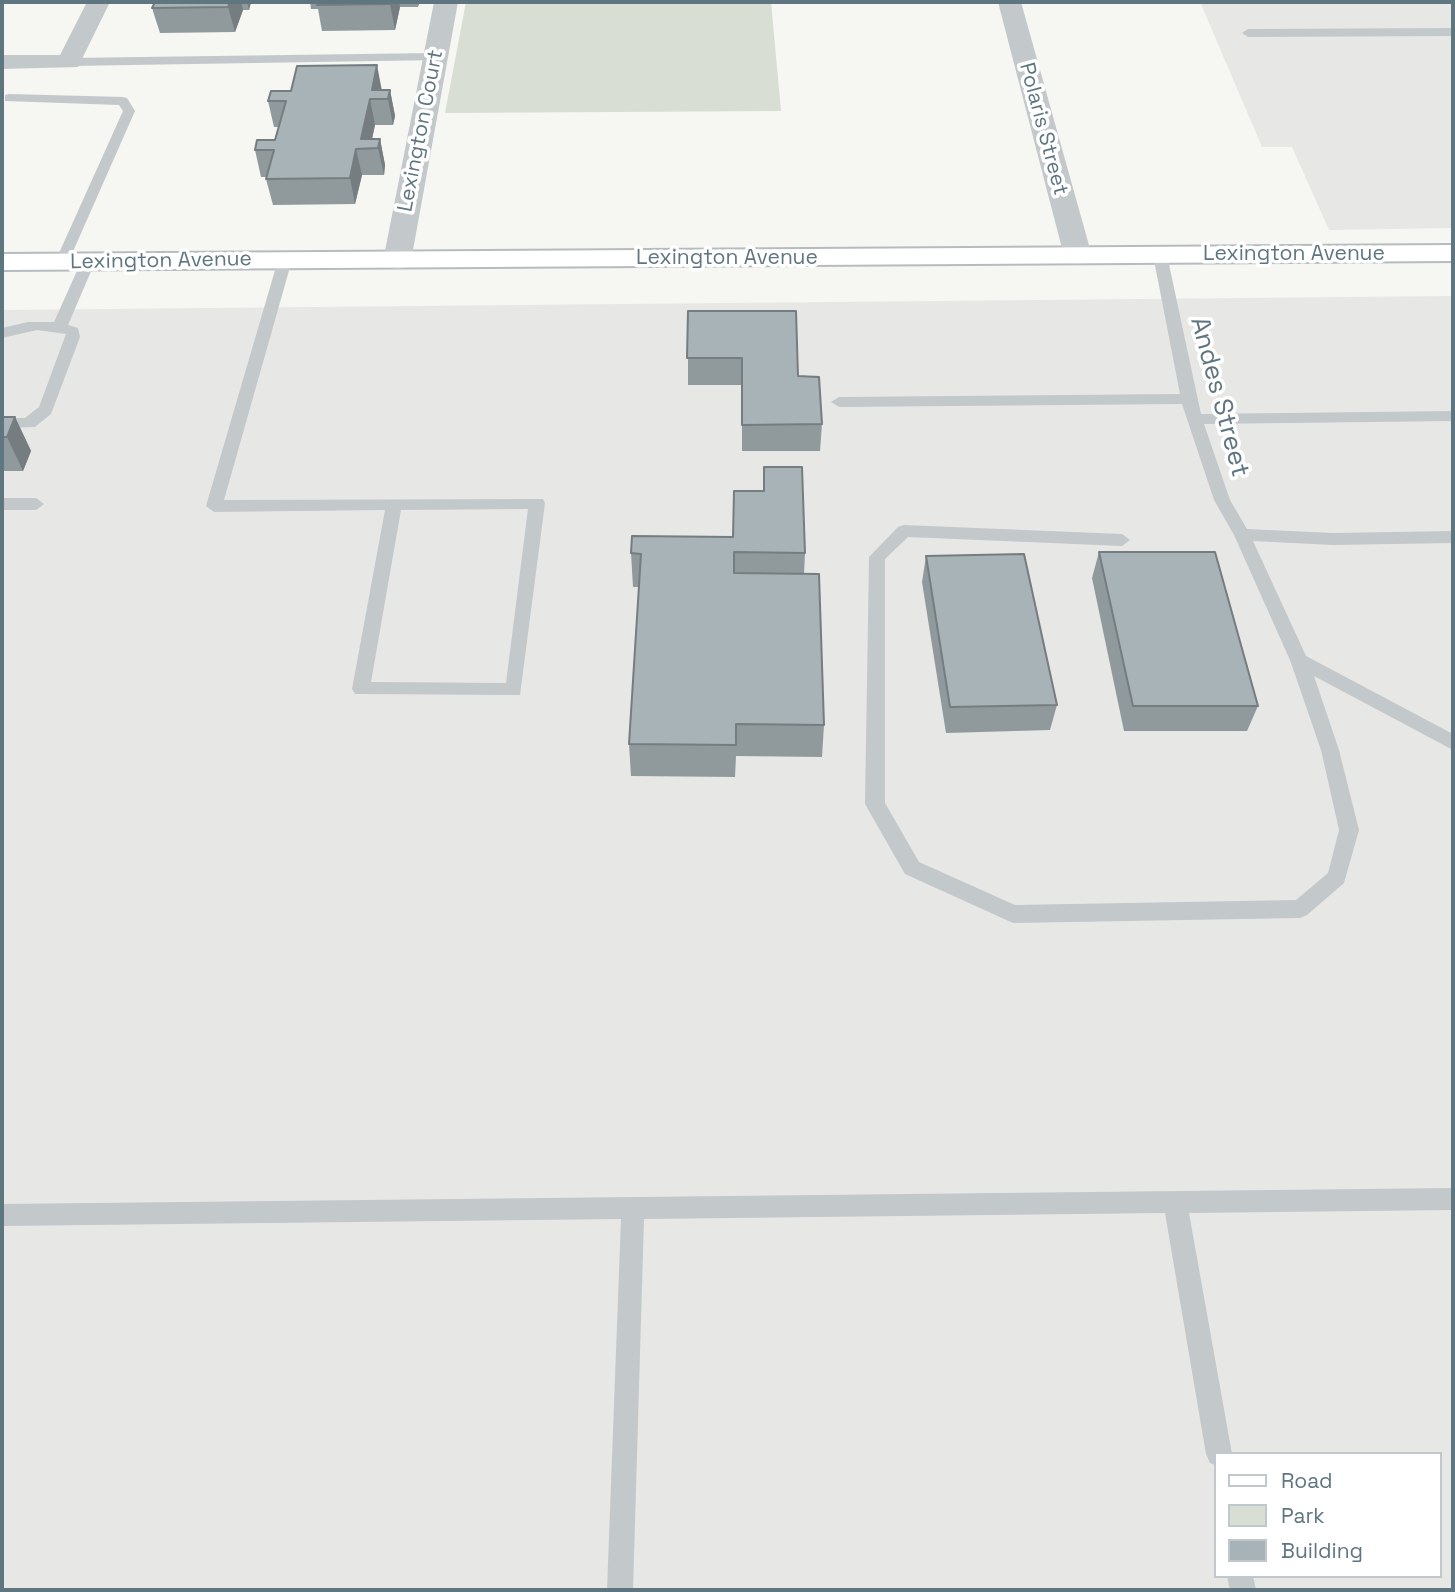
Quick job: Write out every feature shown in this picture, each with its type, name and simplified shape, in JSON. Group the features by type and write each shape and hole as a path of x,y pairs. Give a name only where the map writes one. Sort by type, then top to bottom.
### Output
{"main road":[{"name":"Lexington Avenue","path":"2,262 1453,253"}],"street":[{"path":"2,62 69,62 98,2"},
{"name":"Lexington Court","path":"397,261 446,2"},
{"name":"Polaris Street","path":"1009,2 1078,256"}],"lane":[{"path":"1248,33 1453,32"},
{"path":"69,62 435,57"},
{"path":"9,98 123,101 129,111 75,262 60,325"},
{"name":"Andes Street","path":"1122,540 904,531 877,557 875,804 912,868 1013,914 1300,909 1337,877 1349,830 1330,750 1299,660 1242,535 1222,500 1195,419 1160,255"},
{"path":"285,260 214,506 537,503 514,690 360,690 394,505"},
{"path":"2,333 20,327 60,325 73,331 46,410 29,423 2,422"},
{"path":"839,402 1189,399"},
{"path":"1195,419 1453,416"},
{"path":"2,504 36,504"},
{"path":"1242,535 1333,538 1453,537"},
{"path":"1299,660 1453,743"},
{"path":"2,1215 1453,1199"},
{"path":"1175,1202 1219,1452"},
{"path":"620,1590 633,1208"}],"shaded area":[{"path":"1200,2 1453,2 1453,228 1329,230 1292,147 1262,147"},
{"path":"1453,296 1453,1590 2,1590 2,310"}],"green space":[{"path":"466,2 771,2 781,111 445,113"}],"building":[{"path":"155,2 230,2 228,7 152,8"},
{"path":"318,2 391,2 317,5"},
{"path":"377,65 372,90 390,90 388,99 370,99 361,139 380,139 378,148 356,149 350,178 266,179 274,150 255,150 257,140 275,140 286,101 268,101 271,91 291,91 297,66"},
{"path":"688,311 796,311 798,376 819,377 822,424 742,425 742,358 687,358"},
{"path":"2,417 15,417 7,437 2,437"},
{"path":"764,467 802,467 805,553 734,552 734,573 819,574 824,725 736,724 736,745 629,744 641,554 631,553 632,536 733,537 734,491 764,491"},
{"path":"1099,552 1215,552 1258,706 1133,706"},
{"path":"1024,554 1057,705 950,707 926,556"}]}
